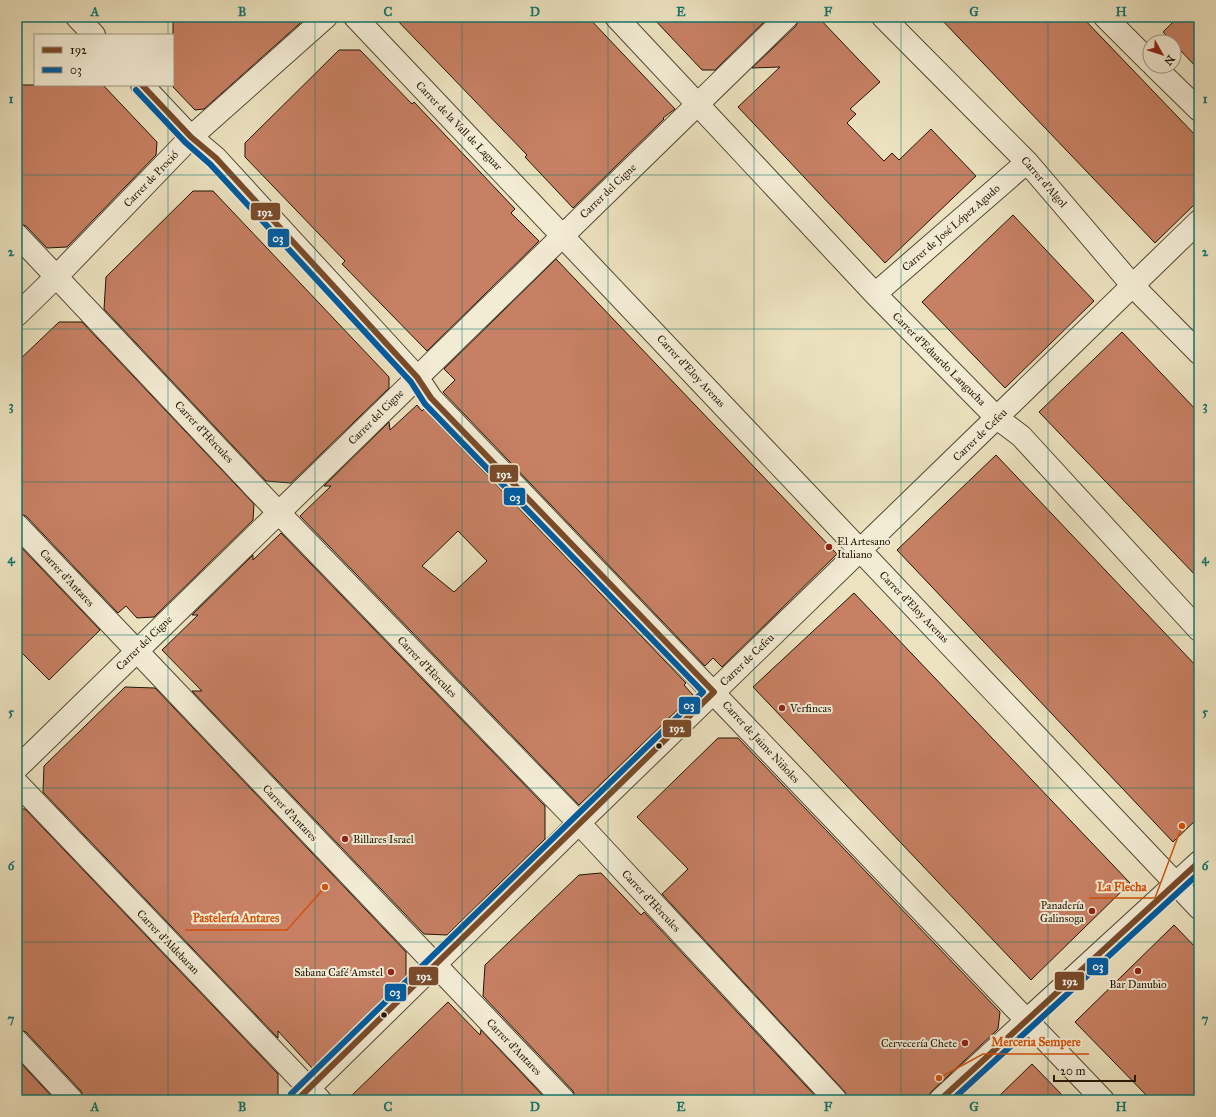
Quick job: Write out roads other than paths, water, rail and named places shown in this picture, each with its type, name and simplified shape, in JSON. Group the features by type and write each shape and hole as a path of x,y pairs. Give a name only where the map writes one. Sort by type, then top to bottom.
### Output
{"street":[{"path":"77,17 93,34"},
{"name":"Carrer de Proció","path":"17,315 57,276 191,137 326,17"},
{"name":"Carrer de la Vall de Laguar","path":"355,17 563,235"},
{"name":"Carrer d'Eduardo Langucha","path":"616,17 875,294 997,418 1020,436 1199,630"},
{"name":"Carrer del Cigne","path":"17,768 787,17"},
{"name":"Carrer d'Algol","path":"883,17 1027,162 1133,286 1199,352"},
{"path":"1105,17 1142,54"},
{"path":"1162,74 1199,110"},
{"name":"Carrer de Jaime Niñoles","path":"143,86 191,137 216,158 417,377 431,398 1103,1100"},
{"name":"Carrer de José López Agudo","path":"875,294 1027,162"},
{"name":"Carrer de Cefeu","path":"309,1096 435,965 579,823 1199,221"},
{"name":"Carrer d'Hèrcules","path":"17,235 279,513 579,823 836,1100"},
{"name":"Carrer d'Eloy Arenas","path":"563,235 1199,908"},
{"name":"Carrer d'Antares","path":"17,525 564,1100"},
{"name":"Carrer d'Aldebaran","path":"17,783 309,1096"},
{"path":"940,1100 1199,862"},
{"path":"17,1041 72,1100"}],"place":[{"name":"El Artesano Italiano","path":"829,547"},
{"name":"Verfincas","path":"782,708"},
{"name":"La Flecha","path":"1182,826"},
{"name":"Billares Israel","path":"345,839"},
{"name":"Pastelería Antares","path":"325,887"},
{"name":"Panadería Galinsoga","path":"1092,911"},
{"name":"Bar Danubio","path":"1138,971"},
{"name":"Sabana Café Amstel","path":"391,972"},
{"name":"Cervecería Chete","path":"965,1043"},
{"name":"Merceria Sempere","path":"939,1078"}]}
